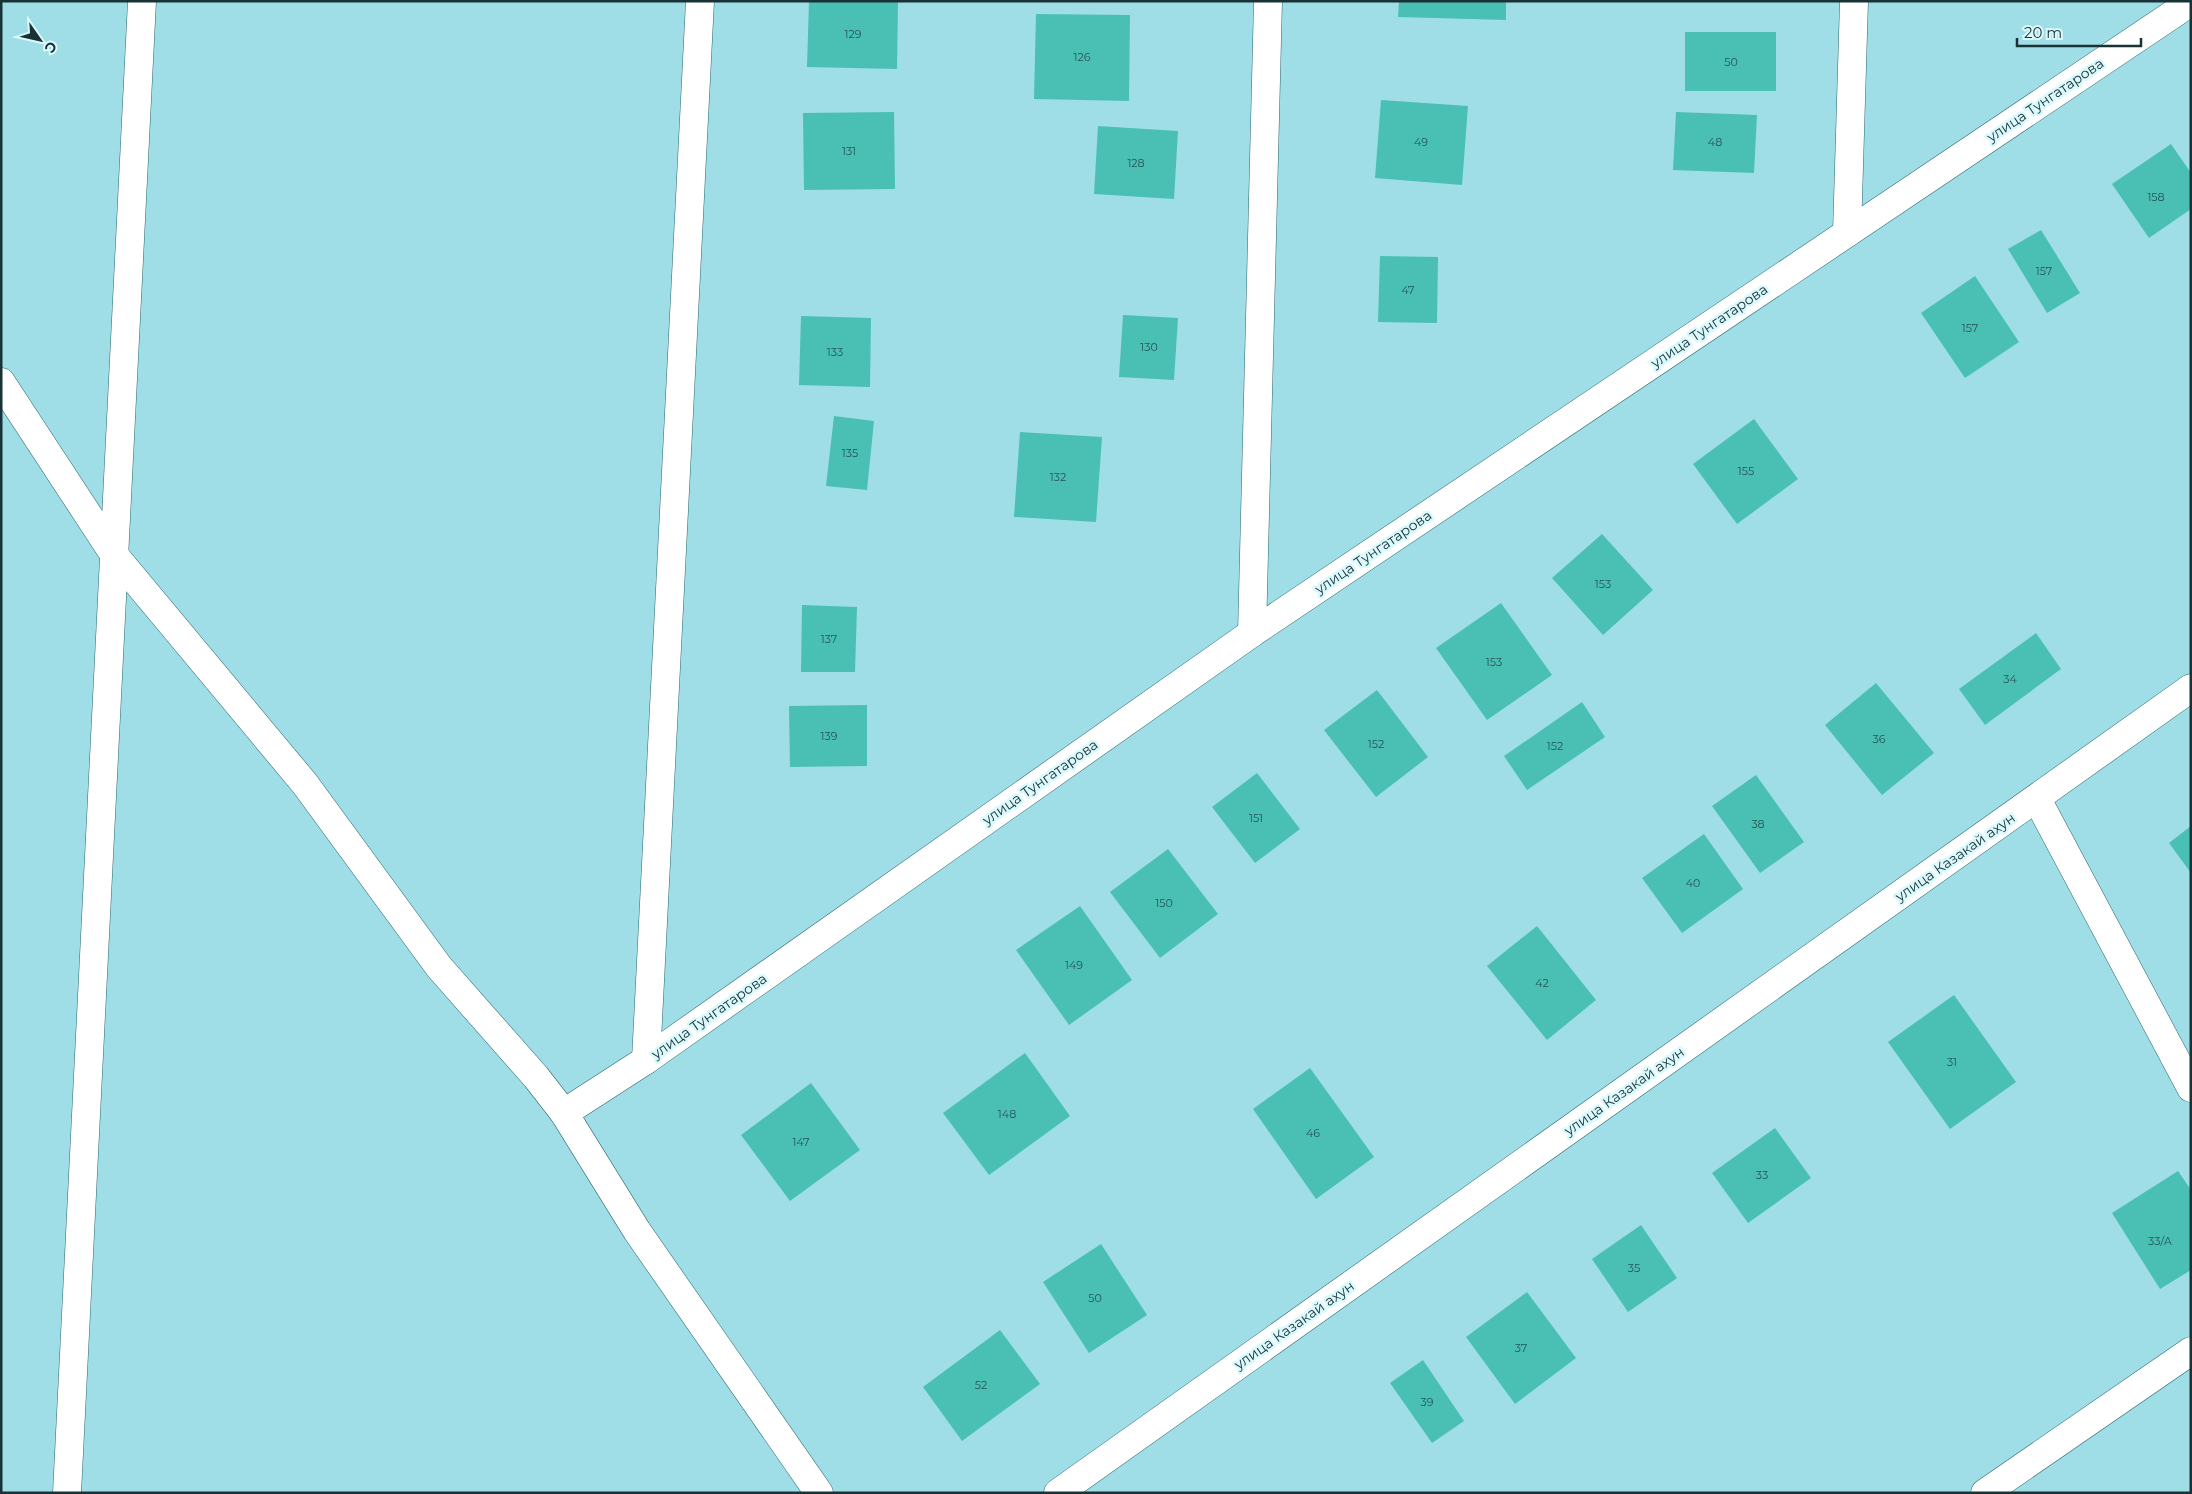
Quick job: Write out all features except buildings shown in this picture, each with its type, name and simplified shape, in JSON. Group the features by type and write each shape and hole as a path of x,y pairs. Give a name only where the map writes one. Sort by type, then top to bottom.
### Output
{"street":[{"path":"67,1493 142,1"},
{"path":"646,1060 700,1"},
{"path":"1252,633 1268,1"},
{"path":"1847,233 1854,1"},
{"name":"улица Тунгатарова","path":"564,1113 646,1060 1252,633 2191,2"},
{"path":"1,382 115,556 305,784 439,967 536,1077 564,1113 637,1231 818,1493"},
{"name":"улица Казакай ахун","path":"1058,1493 2191,688"},
{"path":"2037,799 2191,1088"},
{"path":"1985,1493 2191,1351"}]}
